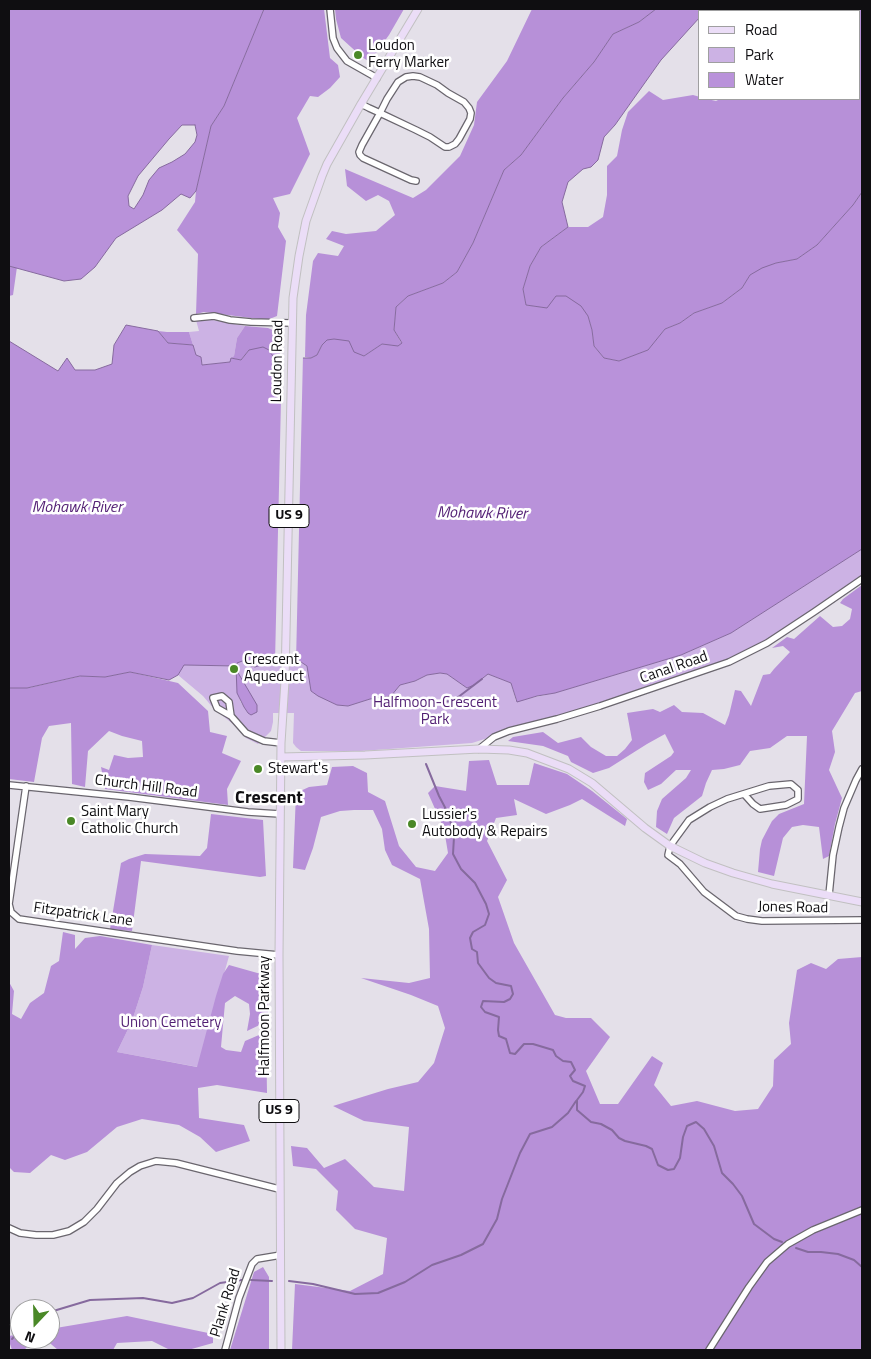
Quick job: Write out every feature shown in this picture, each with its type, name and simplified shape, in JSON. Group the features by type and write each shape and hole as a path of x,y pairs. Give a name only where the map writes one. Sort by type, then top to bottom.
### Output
{"main road":[{"name":"Loudon Road","path":"281,743 285,681 292,323 293,298 299,256 306,221 318,184 327,164 418,9"},
{"name":"Halfmoon Parkway","path":"281,743 279,955 281,1350"},
{"path":"281,757 365,755 480,748 527,753 569,769 592,783 670,846 705,863 772,884 862,902"}],"street":[{"path":"330,9 332,38 337,48 347,61 377,78"},
{"path":"361,104 380,113 430,137 445,147 449,147 455,144 470,119 471,113 464,102 429,81 413,76 406,77 398,82 380,113 362,145 359,152 363,158 416,181"},
{"path":"194,318 214,316 251,322 292,323"},
{"name":"Canal Road","path":"480,748 494,737 510,731 600,706 729,662 767,643 862,578"},
{"path":"231,716 246,733 264,741 281,743"},
{"path":"829,895 833,855 841,818 862,769"},
{"path":"670,846 689,820 727,798 769,786 791,784 798,790 798,799 786,805 760,809 744,794"},
{"name":"Church Hill Road","path":"9,785 280,814"},
{"name":"Fitzpatrick Lane","path":"26,786 10,904 11,912 19,919 236,951 279,955"},
{"name":"Jones Road","path":"670,846 668,855 680,864 704,892 736,916 747,920 762,921 862,920"},
{"path":"9,1229 20,1233 36,1235 53,1235 69,1231 84,1222 97,1209 117,1183 130,1172 140,1166 156,1162 176,1163 280,1189"},
{"path":"709,1350 767,1262 788,1244 812,1230 862,1210"},
{"name":"Plank Road","path":"225,1350 239,1298 252,1264 257,1260 281,1255"}],"green space":[{"path":"207,319 245,326 237,338 231,362 202,365 201,357 196,355 189,332 199,331 196,320"},
{"name":"Halfmoon-Crescent Park","path":"862,549 862,579 767,643 729,662 472,743 361,751 301,751 293,743 294,713 273,713 271,731 258,744 246,738 233,724 214,709 203,696 178,675 183,665 236,666 240,701 248,713 242,680 237,671 237,662 245,660 261,665 265,660 282,658 299,660 308,667 311,691 337,705 348,706 370,699 391,696 400,685 427,675 440,673 447,674 467,688 488,674 511,683 516,701 555,693 681,655 731,633"},
{"name":"Union Cemetery","path":"152,945 229,956 198,1067 117,1052 132,1021 143,987"}],"shaded area":[{"path":"264,9 324,9 330,58 338,65 340,77 318,97 310,96 297,118 310,154 290,194 273,198 280,213 278,227 286,241 277,316 267,320 204,312 196,314 198,254 177,230 195,202 211,126 224,106"},
{"path":"335,9 404,9 389,35 368,61 341,38"},
{"path":"532,9 656,9 639,22 613,34 594,62 563,98 521,155 504,170 473,243 457,272 443,283 408,296 396,307 394,330 402,344 398,347 382,344 364,356 322,345 317,355 311,358 305,357 306,315 313,261 318,253 338,256 344,246 326,239 332,231 346,234 376,231 395,215 389,201 378,195 366,201 347,186 345,169 413,198 426,190 460,156 474,125 477,102 507,61"},
{"path":"862,9 862,192 853,205 817,245 797,259 776,263 750,275 742,288 722,303 694,313 680,323 665,329 649,350 619,361 604,358 594,346 588,316 526,305 523,289 530,266 541,247 568,227 588,227 603,217 607,195 607,166 617,156 628,112 649,91 663,100 693,95 698,96 698,100 716,101 861,100 861,10 804,10"},
{"path":"9,266 17,267 13,295 9,296"},
{"path":"245,326 268,328 275,331 280,338 280,359 274,358 269,350 249,350 241,360 231,358 234,356 237,338"},
{"path":"158,331 189,332 193,345 168,343"},
{"path":"862,585 862,691 855,693 832,731 835,752 829,770 842,798 829,856 823,859 819,827 803,825 792,827 783,838 774,876 758,872 762,840 772,821 779,814 804,804 807,736 787,736 770,748 750,751 740,765 712,770 702,796 674,818 667,834 656,827 657,811 662,799 686,778 691,770 676,770 661,784 648,790 644,782 645,773 674,752 665,734 609,768 593,773 571,762 568,756 543,746 508,741 513,737 543,732 558,743 581,737 591,747 606,756 617,756 632,740 627,713 653,709 660,712 674,705 682,712 703,713 725,725 735,690 741,691 751,706 763,675 770,674 790,652 783,646 772,648 787,637 794,639 820,616 833,627 842,626 850,619 852,609 840,603"},
{"path":"130,672 178,683 208,711 210,732 227,736 222,753 241,761 227,789 228,805 105,789 101,767 109,770 114,755 128,758 143,757 142,741 109,731 88,751 85,787 72,784 71,723 49,726 42,738 34,782 9,779 9,688 28,688 81,676 105,677"},
{"path":"489,760 497,785 529,785 534,763 567,774 627,819 625,826 582,799 546,814 514,799 517,815 496,818 487,841 507,880 498,897 514,943 555,1015 566,1018 591,1018 610,1037 586,1071 600,1104 618,1104 652,1056 663,1063 654,1085 671,1106 697,1101 735,1111 758,1109 773,1086 774,1060 791,1044 789,1023 797,970 811,963 826,969 838,959 862,957 862,1350 292,1350 295,1284 350,1291 383,1274 387,1238 355,1229 336,1210 338,1191 316,1169 293,1166 291,1146 307,1148 324,1168 345,1159 374,1187 404,1191 409,1127 364,1121 333,1106 418,1082 434,1063 445,1028 438,1006 361,978 409,983 430,978 429,929 420,879 392,865 385,850 382,829 373,810 340,811 321,817 305,870 293,868 296,793 309,787 327,785 332,767 353,766 367,773 368,792 385,801 399,846 416,867 435,871 448,853 444,829 428,793 435,786 466,791 469,761"},
{"path":"211,814 263,820 266,876 260,877 141,861 132,931 110,929 121,863 145,854 200,856 207,848"},
{"path":"63,932 75,935 75,949 85,938 100,936 152,945 143,987 132,1021 117,1052 197,1067 216,996 223,974 229,965 268,976 268,1021 247,1031 250,1014 249,1004 235,996 225,1003 221,1047 226,1050 241,1052 245,1041 266,1032 267,1093 217,1085 198,1088 199,1118 244,1125 250,1141 216,1152 200,1137 179,1125 142,1119 117,1127 87,1152 65,1160 51,1155 30,1173 14,1172 9,1167 9,982 14,991 12,1014 21,1019 30,1003 44,993 51,966 59,961"},
{"path":"263,1267 269,1277 269,1350 230,1350 254,1272"},
{"path":"127,1316 213,1334 213,1343 188,1350 170,1350 152,1341 117,1343 113,1350 58,1350 57,1349 60,1349 60,1327"}],"water":[{"path":"9,9 264,9 224,106 211,126 196,191 190,198 181,194 162,210 116,238 95,267 81,279 64,281 9,266","holes":["182,125 195,125 197,135 195,142 185,154 159,168 149,180 143,195 134,209 129,206 128,196 138,176"]},
{"name":"Mohawk River","path":"656,9 707,9 698,10 698,19 661,60 615,125 604,137 598,160 591,167 583,169 568,182 562,202 568,227 541,247 530,266 523,289 526,305 547,308 556,296 566,296 581,306 588,316 594,346 604,358 619,361 648,350 665,329 680,323 694,313 722,303 742,288 750,275 762,268 797,259 817,245 853,205 862,192 862,549 731,633 681,655 555,693 517,702 511,683 488,674 467,688 447,674 440,673 427,675 400,685 391,696 370,699 348,706 337,705 311,691 307,666 298,660 282,658 265,660 261,665 255,667 249,665 245,660 237,663 237,671 257,705 257,712 251,715 244,707 237,693 236,666 184,665 178,675 169,680 130,672 105,677 80,676 27,688 9,688 9,341 58,371 67,358 75,370 95,370 112,364 114,345 126,325 158,331 168,343 193,345 196,355 201,357 202,365 230,362 231,358 241,360 249,350 263,347 269,350 274,358 311,358 317,355 327,340 334,339 349,341 354,352 364,356 382,344 398,346 402,343 394,330 396,307 408,296 443,283 457,272 473,243 504,170 521,155 563,98 594,62 613,34 639,22"}],"pier":[{"path":"303,355 296,662 275,662 282,356"}],"waterway":[{"path":"425,714 426,703 453,701 482,679"},
{"path":"426,764 449,815 454,837 453,854 461,869 475,883 489,914 485,925 473,932 470,938 472,949 477,952 478,963 489,978 496,983 511,986 513,994 510,999 504,1002 483,1001 481,1007 485,1012 499,1017 499,1036 506,1039 510,1053 515,1054 524,1044 533,1044 553,1050 556,1056 563,1061 571,1062 575,1070 570,1076 573,1081 585,1086 577,1100 577,1110 591,1122 601,1124 612,1130 619,1138 652,1149 658,1165 668,1170 674,1169 680,1158 683,1137 687,1126 696,1122 704,1129 714,1146 722,1173 742,1196 754,1224 774,1239 782,1242"},
{"path":"289,1281 313,1284 355,1294 378,1293 405,1282 432,1265 461,1255 483,1244 497,1219 502,1199 520,1153 530,1134 552,1127 568,1113 576,1101"},
{"path":"796,1248 808,1252 838,1254 854,1260 862,1267"},
{"path":"60,1309 90,1300 143,1298 172,1303 193,1298 220,1283 242,1280"},
{"path":"251,1280 272,1281"}],"place":[{"name":"Loudon Ferry Marker","path":"358,55"},
{"name":"Crescent Aqueduct","path":"234,669"},
{"name":"Stewart's","path":"258,769"},
{"name":"Saint Mary Catholic Church","path":"71,821"},
{"name":"Lussier's Autobody & Repairs","path":"412,824"}],"district":[{"name":"Crescent","path":"269,799"}]}
